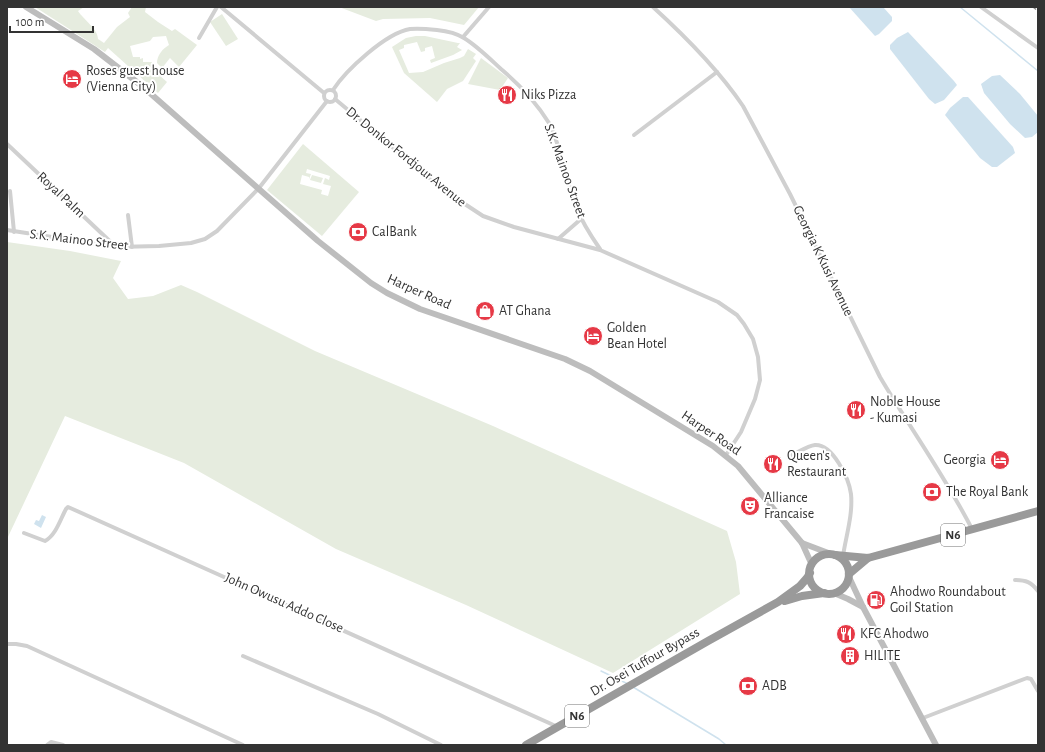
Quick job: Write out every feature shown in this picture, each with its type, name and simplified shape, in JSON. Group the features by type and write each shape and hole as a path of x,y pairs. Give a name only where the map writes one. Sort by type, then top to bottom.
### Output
{"highway":[{"name":"N6","path":"811,569 820,556 837,555 868,558 1038,511"},
{"path":"837,555 847,564 849,575"},
{"name":"N6","path":"825,593 834,593 844,587 849,575 868,558"},
{"path":"811,569 811,582 817,589 825,593"},
{"name":"Dr. Osei Tuffour Bypass","path":"526,745 778,602 800,586 807,578 811,569"},
{"name":"Dr. Osei Tuffour Bypass","path":"778,602 802,596 825,593"}],"main road":[{"name":"Harper Road","path":"26,7 94,49 142,86 318,241 371,283 387,293 420,309 565,359 607,382 726,455 738,466 802,543 811,569"},
{"name":"Harper Road","path":"802,543 837,555"},
{"path":"849,575 863,607 936,745"},
{"path":"834,593 863,607"}],"street":[{"path":"199,38 217,7"},
{"path":"221,7 324,93 324,98 327,101 330,102 335,100 336,93 333,90 327,90 324,93"},
{"path":"463,37 489,7"},
{"name":"Georgia K Kusi Avenue","path":"653,7 672,24 717,72 734,93 750,117 880,377 892,399 945,480 972,529"},
{"path":"981,7 1038,48"},
{"name":"S.K. Mainoo Street","path":"333,90 353,66 396,34 410,29 422,28 447,32 463,37 485,54 521,86 535,102 550,125 563,160 574,202 600,250"},
{"path":"634,135 717,72"},
{"name":"Dr. Donkor Fordjour Avenue","path":"335,100 445,191 483,216 514,227 600,250 718,302 737,315 753,339 759,362 760,380 755,399 740,432 726,455"},
{"name":"S.K. Mainoo Street","path":"7,230 116,247 160,246 205,239 217,231 258,188 327,101"},
{"name":"Royal Palm","path":"7,144 116,247"},
{"path":"10,191 14,232"},
{"path":"128,215 132,247"},
{"path":"558,239 582,219"},
{"path":"792,455 807,447 815,445 821,446 834,455 847,479 851,494 851,512 837,555"},
{"name":"John Owusu Addo Close","path":"24,533 45,541 52,536 68,507 558,727"},
{"path":"1015,580 1025,580 1030,582 1038,591"},
{"path":"7,644 27,646 243,745"},
{"path":"243,656 378,714 441,745"},
{"path":"923,718 1027,678 1031,679 1038,691"},
{"path":"47,745 51,742 63,745"}],"shaded area":[{"path":"35,7 84,7 78,11 96,32 98,39 104,43 117,27 130,17 128,13 132,7 146,7 145,12 158,22 172,31 175,29 197,45 179,67 170,58 162,68 157,63 157,60 160,53 169,45 166,36 153,37 150,41 130,46 133,57 140,57 140,59 143,58 143,62 152,62 151,68 167,82 158,93 108,48 105,52"},
{"path":"339,7 479,7 464,25 430,18 383,19 376,21"},
{"path":"222,14 238,39 226,46 210,22"},
{"path":"425,36 460,43 457,47 462,50 431,63 430,60 435,58 432,46 425,48 425,51 421,52 417,42 404,45 404,48 399,50 409,73 423,72 460,58 464,56 468,49 476,54 473,58 476,61 463,81 447,89 437,102 404,73 392,47 406,38"},
{"path":"481,58 508,78 500,90 468,84"},
{"path":"303,144 359,192 322,236 267,190","holes":["307,169 330,176 329,180 325,178 323,184 331,186 328,196 321,194 322,190 300,184 302,175 309,177 309,179 311,174 306,173"]},
{"path":"312,175 323,178 321,183 310,180"},
{"path":"7,242 70,251 121,261 113,278 128,299 153,296 181,285 315,351 493,426 727,531 736,562 740,594 613,673 466,605 336,549 184,463 65,416 7,539"}],"water":[{"path":"849,7 883,7 892,17 892,21 875,36"},
{"path":"908,32 957,85 944,100 935,104 929,99 890,49 890,45 897,38"},
{"path":"1000,75 1020,94 1038,116 1038,132 1032,137 1025,138 1010,124 984,93 981,84 992,76"},
{"path":"963,97 968,97 1013,147 1015,153 997,167 992,167 980,158 945,115 950,108"},
{"path":"42,515 46,517 41,528 34,524 36,520 39,521"}],"waterway":[{"path":"960,7 1038,71"},
{"path":"601,671 628,684"},
{"path":"633,687 719,739 726,745"}],"railway":[{"path":"1033,7 1038,11"}],"place":[{"name":"Roses guest house (Vienna City)","path":"72,79"},
{"name":"Niks Pizza","path":"507,95"},
{"name":"CalBank","path":"358,232"},
{"name":"AT Ghana","path":"485,311"},
{"name":"Golden Bean Hotel","path":"593,336"},
{"name":"Noble House - Kumasi","path":"856,410"},
{"name":"Georgia","path":"1000,460"},
{"name":"Queen's Restaurant","path":"773,464"},
{"name":"The Royal Bank","path":"932,492"},
{"name":"Alliance Francaise","path":"750,506"},
{"name":"Ahodwo Roundabout Goil Station","path":"876,600"},
{"name":"KFC Ahodwo","path":"846,634"},
{"name":"HILITE","path":"850,656"},
{"name":"ADB","path":"748,686"}]}
